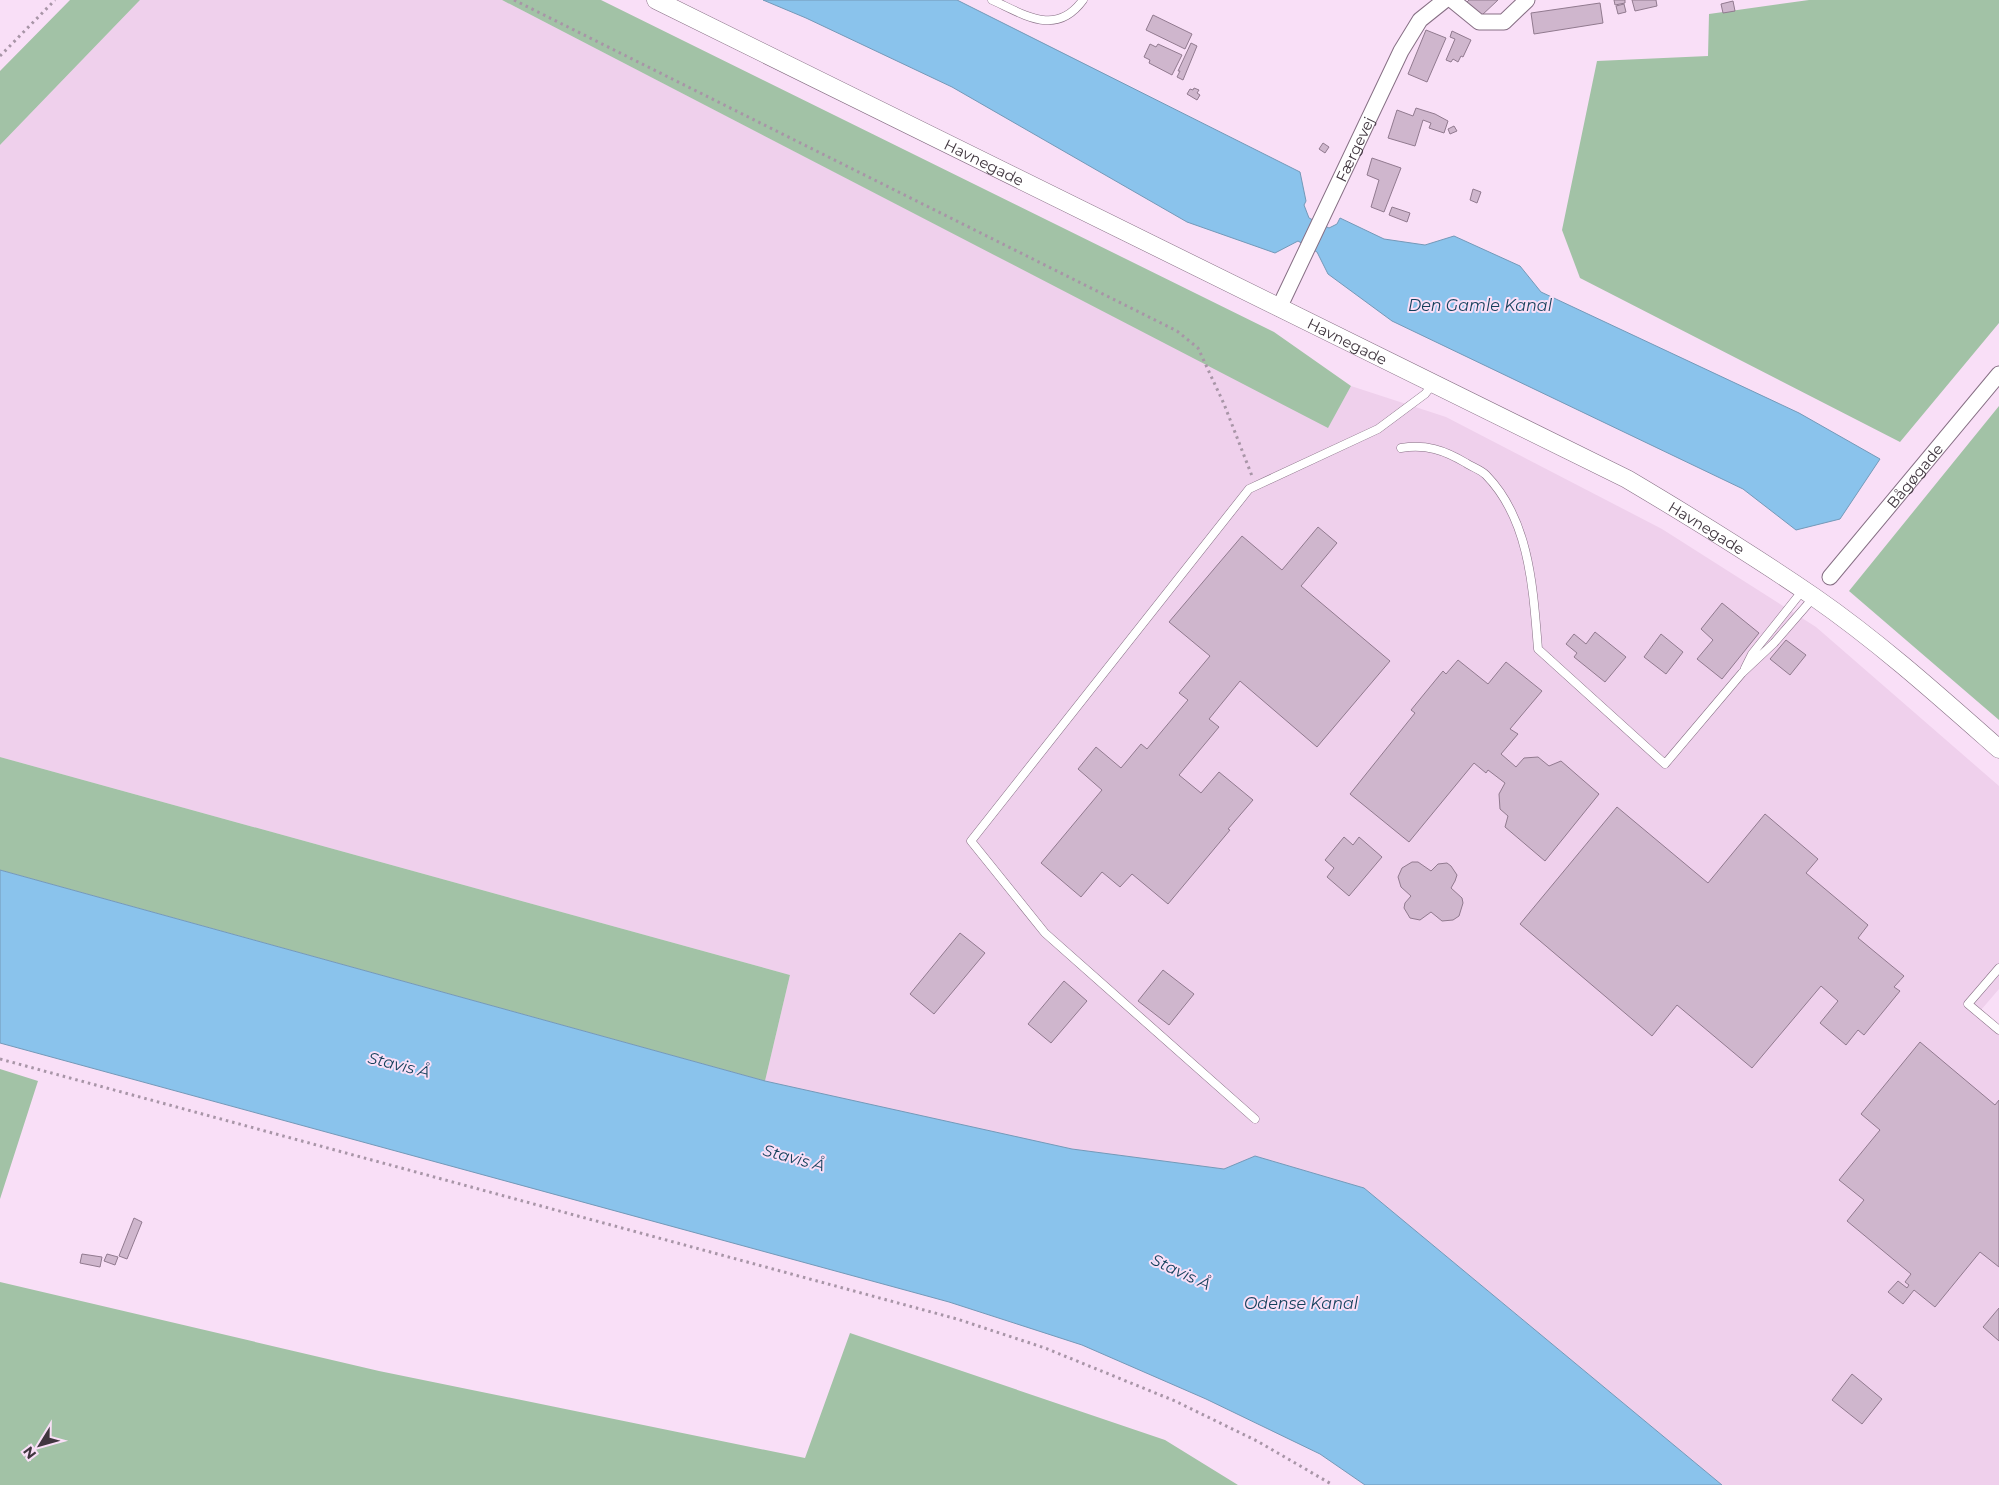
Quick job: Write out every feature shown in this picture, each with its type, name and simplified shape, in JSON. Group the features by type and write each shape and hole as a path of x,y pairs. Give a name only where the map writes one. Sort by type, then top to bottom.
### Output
{"street":[{"name":"Havnegade","path":"656,0 1627,480 1733,543 1808,593 1913,674 1999,748"},
{"name":"Færgevej","path":"1280,308 1401,51 1420,20 1445,0"},
{"path":"1452,0 1479,22 1504,22 1528,0"},
{"name":"Bågøgade","path":"1830,577 1999,374"}],"lane":[{"path":"992,0 1037,21 1060,19 1073,13 1083,0"},
{"path":"1255,1119 1045,933 971,842 1249,489 1378,429 1425,394 1433,384"},
{"path":"1401,448 1419,445 1450,453 1485,474 1505,500 1522,535 1531,582 1538,649 1665,764 1742,673 1774,643 1808,593"},
{"path":"1742,673 1752,654 1808,593"},
{"path":"1999,968 1968,1004 1999,1030"}],"path":[{"path":"0,56 55,0"},
{"path":"514,0 1177,331 1198,348 1224,404 1256,486"},
{"path":"0,1059 957,1319 1045,1348 1175,1401 1257,1441 1333,1485"}],"shaded area":[{"path":"140,0 502,0 1328,427 1351,386 1446,417 1662,529 1816,627 1999,786 1999,989 1981,1010 1999,1025 1999,1485 1722,1485 1364,1188 1255,1156 1224,1169 1072,1149 765,1081 790,975 0,757 0,145"}],"green space":[{"path":"70,0 140,0 0,145 0,71"},
{"path":"502,0 601,0 1274,332 1351,386 1328,428"},
{"path":"1809,0 1999,0 1999,323 1900,442 1580,278 1562,230 1597,61 1708,56 1709,14"},
{"path":"1999,406 1999,720 1849,591"},
{"path":"0,757 790,975 765,1081 0,870"},
{"path":"0,1069 38,1081 0,1199"},
{"path":"0,1282 379,1371 805,1458 850,1333 1165,1440 1238,1485 0,1485"}],"water":[{"name":"Den Gamle Kanal","path":"763,0 957,0 1300,172 1306,201 1304,205 1309,218 1329,228 1337,224 1340,218 1384,239 1425,245 1454,236 1520,266 1541,292 1799,413 1880,459 1840,519 1796,530 1743,489 1392,321 1328,274 1317,252 1298,241 1275,253 1187,222 952,87 806,18"},
{"name":"Odense Kanal","path":"0,870 765,1081 1072,1149 1224,1169 1255,1156 1364,1188 1722,1485 1365,1485 1320,1454 1206,1399 1082,1345 949,1302 0,1043"}],"building":[{"path":"1469,0 1498,0 1481,16 1467,2"},
{"path":"1614,0 1625,0 1625,3 1615,5"},
{"path":"1632,0 1656,0 1657,6 1635,11"},
{"path":"1733,1 1735,11 1723,13 1721,4"},
{"path":"1600,3 1603,23 1534,34 1531,13"},
{"path":"1624,4 1626,12 1618,14 1616,6"},
{"path":"1153,15 1192,34 1185,49 1146,30"},
{"path":"1426,30 1446,38 1427,82 1408,74"},
{"path":"1452,31 1471,40 1463,57 1461,56 1458,62 1453,59 1451,62 1446,60 1455,39 1450,37"},
{"path":"1191,43 1197,46 1183,80 1177,77 1180,71 1178,71"},
{"path":"1150,44 1156,47 1158,44 1182,55 1172,75 1149,63 1150,60 1144,57"},
{"path":"1194,88 1199,90 1197,93 1200,95 1197,100 1187,94 1190,89 1193,90"},
{"path":"1416,108 1435,114 1448,121 1444,133 1429,128 1431,123 1423,120 1415,146 1388,138 1397,110 1413,116"},
{"path":"1454,126 1457,131 1450,134 1448,129"},
{"path":"1323,143 1329,147 1325,153 1319,149"},
{"path":"1372,158 1401,168 1384,212 1371,207 1379,180 1367,175"},
{"path":"1473,189 1481,192 1477,203 1470,200"},
{"path":"1392,207 1410,213 1407,222 1389,215"},
{"path":"1318,527 1337,543 1301,586 1390,661 1317,747 1240,681 1209,719 1219,727 1179,775 1201,793 1219,772 1253,800 1168,904 1132,874 1120,887 1102,872 1081,897 1041,863 1102,790 1078,769 1096,747 1121,768 1141,744 1147,749 1188,700 1179,693 1210,656 1169,622 1242,536 1282,570"},
{"path":"1722,603 1759,633 1722,679 1697,659 1713,640 1701,629"},
{"path":"1595,632 1626,657 1605,682 1574,657 1577,653 1566,644 1574,634 1586,644"},
{"path":"1661,634 1683,652 1666,674 1644,657"},
{"path":"1786,640 1806,655 1790,675 1770,659"},
{"path":"1458,660 1488,684 1506,662 1542,691 1510,729 1518,734 1501,754 1516,767 1524,758 1538,757 1549,766 1561,761 1599,794 1545,861 1505,827 1508,816 1500,809 1499,794 1505,783 1488,770 1486,773 1474,763 1409,842 1350,794 1415,713 1411,710 1443,671 1446,674"},
{"path":"1617,807 1708,883 1765,814 1818,859 1806,873 1868,925 1858,938 1904,976 1894,987 1900,991 1864,1035 1858,1030 1846,1045 1820,1023 1838,1001 1821,986 1752,1068 1677,1005 1652,1036 1520,924"},
{"path":"1344,837 1353,845 1359,837 1382,857 1349,896 1327,877 1334,868 1325,860"},
{"path":"1412,862 1418,862 1431,871 1438,864 1447,863 1451,866 1457,875 1451,888 1462,898 1463,903 1459,916 1453,920 1442,921 1431,912 1420,920 1410,918 1404,908 1405,903 1411,896 1401,887 1398,877 1402,868"},
{"path":"960,933 985,953 934,1014 910,994"},
{"path":"1163,970 1194,994 1169,1025 1138,1001"},
{"path":"1064,981 1087,1001 1051,1043 1028,1024"},
{"path":"1920,1042 1995,1105 1999,1100 1999,1267 1980,1252 1935,1307 1914,1290 1903,1304 1888,1292 1898,1281 1907,1288 1909,1285 1905,1282 1911,1274 1847,1221 1864,1200 1839,1180 1880,1130 1861,1114"},
{"path":"134,1218 142,1222 127,1259 119,1256"},
{"path":"82,1254 102,1257 100,1267 80,1263"},
{"path":"107,1254 118,1257 115,1265 104,1261"},
{"path":"1999,1308 1999,1341 1983,1327"},
{"path":"1852,1374 1882,1399 1862,1424 1832,1400"}],"water label":[{"name":"Stavis Å","path":"399,1065"},
{"name":"Stavis Å","path":"794,1158"},
{"name":"Stavis Å","path":"1181,1272"}]}
